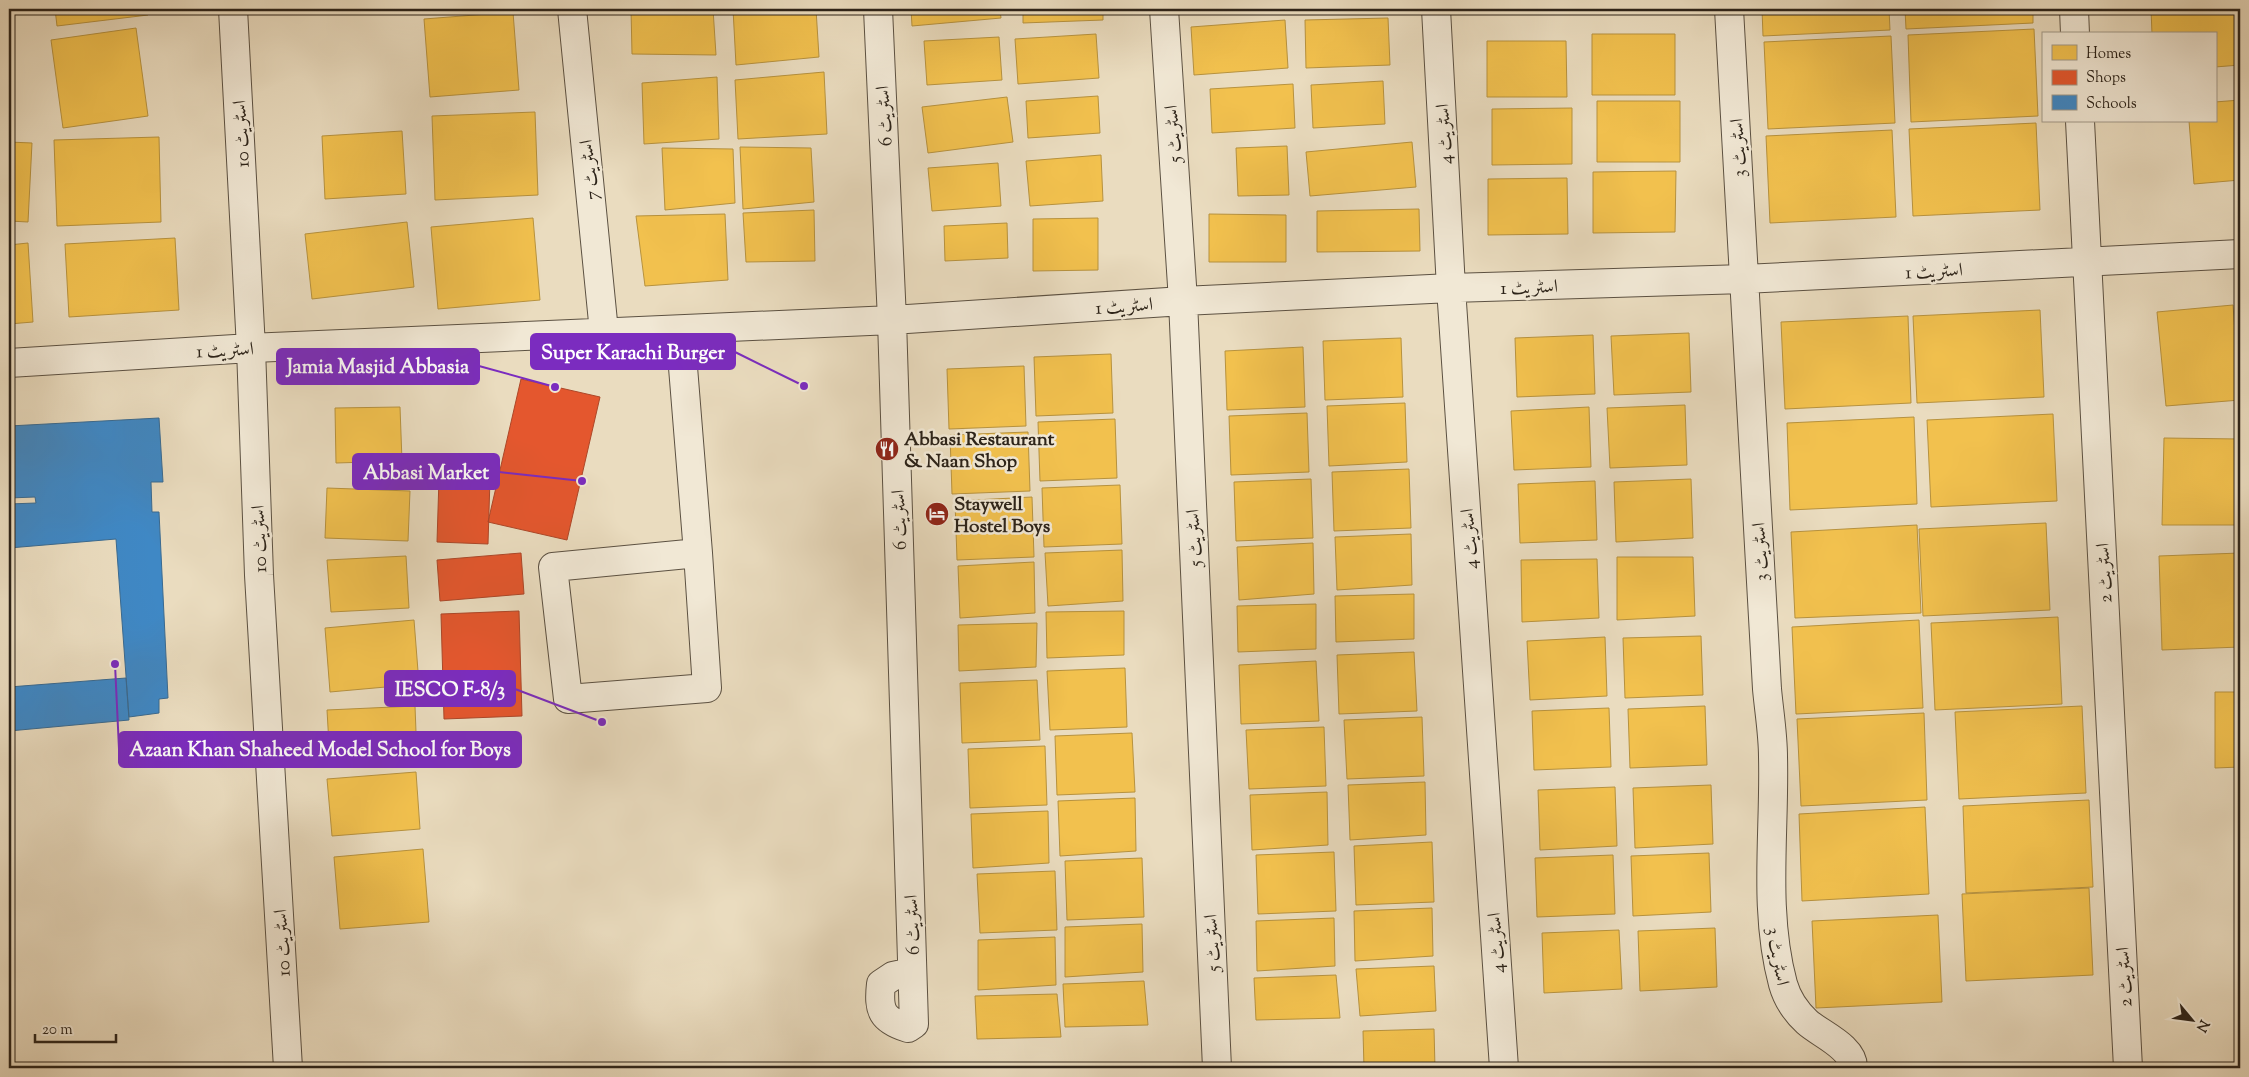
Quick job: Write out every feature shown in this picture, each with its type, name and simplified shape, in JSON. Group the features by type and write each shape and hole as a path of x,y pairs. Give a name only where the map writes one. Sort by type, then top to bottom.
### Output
{"street":[{"name":"اسٹریٹ 10","path":"233,9 251,348 259,575 288,1068"},
{"name":"اسٹریٹ 7","path":"572,9 604,332"},
{"name":"اسٹریٹ 6","path":"878,9 892,320 912,972"},
{"name":"اسٹریٹ 5","path":"1164,9 1183,302 1217,1068"},
{"name":"اسٹریٹ 4","path":"1436,9 1451,288 1504,1068"},
{"name":"اسٹریٹ 3","path":"1729,9 1767,689 1773,756 1772,928 1785,993 1805,1020 1843,1048 1850,1056 1853,1067"},
{"path":"2074,9 2075,32"},
{"name":"اسٹریٹ 2","path":"2080,122 2128,1068"},
{"name":"اسٹریٹ 1","path":"9,363 251,348 892,320 1451,288 1744,279 2240,254"},
{"path":"680,330 698,553 707,688 568,699 553,567 698,553"}],"building: Homes":[{"path":"55,9 147,9 148,15 57,26"},
{"path":"631,9 713,9 716,55 632,54"},
{"path":"733,9 816,9 819,57 736,65"},
{"path":"911,9 1000,9 1001,18 912,26"},
{"path":"1023,9 1103,9 1103,20 1023,23"},
{"path":"1479,9 1559,9 1559,11 1479,12"},
{"path":"1667,9 1667,10 1584,10"},
{"path":"1762,9 1889,9 1890,30 1763,36"},
{"path":"1905,9 2033,9 2033,23 1906,29"},
{"path":"2151,9 2240,9 2240,65 2216,67 2216,32 2152,32"},
{"path":"513,12 519,90 430,97 424,19"},
{"path":"1388,18 1390,65 1306,68 1305,20"},
{"path":"1285,20 1288,68 1194,75 1191,27"},
{"path":"136,28 148,116 63,128 51,40"},
{"path":"2034,29 2038,116 1911,122 1908,35"},
{"path":"1096,34 1099,78 1018,84 1015,39"},
{"path":"1592,34 1675,34 1675,95 1592,95"},
{"path":"1891,36 1895,123 1768,129 1764,42"},
{"path":"999,37 1002,80 927,85 924,41"},
{"path":"1487,41 1566,41 1567,97 1487,97"},
{"path":"824,72 827,134 738,139 735,80"},
{"path":"717,77 719,139 644,144 642,83"},
{"path":"1383,81 1385,124 1313,128 1311,85"},
{"path":"1293,84 1295,128 1212,133 1210,89"},
{"path":"1098,96 1100,133 1028,138 1026,101"},
{"path":"1007,97 1013,142 928,153 922,107"},
{"path":"2240,100 2240,180 2194,184 2189,122 2216,122 2216,102"},
{"path":"1597,101 1680,101 1680,162 1597,162"},
{"path":"1572,108 1572,164 1492,165 1492,109"},
{"path":"535,112 538,195 435,200 432,116"},
{"path":"2036,123 2040,210 1913,216 1909,129"},
{"path":"1892,130 1896,217 1770,223 1766,136"},
{"path":"402,131 406,194 325,199 322,136"},
{"path":"159,137 161,222 57,226 54,140"},
{"path":"9,142 32,143 28,222 9,221"},
{"path":"1412,142 1416,187 1310,196 1306,152"},
{"path":"1287,146 1289,195 1238,196 1236,148"},
{"path":"740,147 811,148 814,202 743,209"},
{"path":"662,148 733,149 735,203 665,210"},
{"path":"1101,155 1103,201 1030,206 1026,161"},
{"path":"998,163 1001,206 932,211 928,168"},
{"path":"1676,171 1675,232 1593,233 1593,172"},
{"path":"1567,178 1568,234 1488,235 1488,179"},
{"path":"1419,209 1420,251 1317,252 1317,211"},
{"path":"814,210 815,261 746,262 743,213"},
{"path":"725,214 728,280 645,286 636,216"},
{"path":"1209,214 1286,215 1286,262 1209,262"},
{"path":"533,218 540,300 438,309 431,227"},
{"path":"1098,218 1098,270 1033,271 1033,219"},
{"path":"407,222 414,287 312,299 305,234"},
{"path":"1007,223 1008,258 945,261 944,226"},
{"path":"175,238 179,310 69,317 65,244"},
{"path":"28,243 33,322 9,324 9,245"},
{"path":"2233,305 2240,400 2166,406 2157,312"},
{"path":"2040,310 2044,397 1917,403 1913,316"},
{"path":"1908,316 1911,403 1785,409 1781,322"},
{"path":"1689,333 1691,392 1614,395 1611,336"},
{"path":"1593,335 1595,394 1517,397 1515,338"},
{"path":"1401,338 1403,397 1325,400 1323,341"},
{"path":"1303,347 1305,407 1227,410 1225,351"},
{"path":"1111,354 1113,413 1036,416 1034,357"},
{"path":"1024,366 1026,426 949,429 947,369"},
{"path":"1405,403 1407,462 1329,466 1327,406"},
{"path":"1685,405 1687,465 1610,468 1607,408"},
{"path":"400,407 402,461 336,463 335,408"},
{"path":"1589,407 1591,467 1514,470 1511,411"},
{"path":"1307,413 1309,472 1231,475 1229,416"},
{"path":"2053,414 2057,501 1931,507 1927,420"},
{"path":"1914,417 1917,504 1790,510 1787,423"},
{"path":"1115,419 1117,478 1040,481 1038,422"},
{"path":"1028,432 1030,491 952,494 950,435"},
{"path":"2164,438 2240,439 2240,525 2162,525"},
{"path":"1409,469 1411,528 1334,531 1332,472"},
{"path":"1311,479 1313,538 1236,541 1234,482"},
{"path":"1691,479 1693,538 1616,542 1614,482"},
{"path":"1595,481 1597,540 1520,543 1518,484"},
{"path":"1120,485 1122,544 1044,547 1042,488"},
{"path":"327,488 410,491 408,541 325,538"},
{"path":"1032,497 1034,557 957,560 955,501"},
{"path":"2046,523 2050,610 1923,616 1919,529"},
{"path":"1917,525 1921,613 1795,618 1791,532"},
{"path":"1411,534 1412,585 1337,590 1335,537"},
{"path":"1313,543 1314,594 1239,600 1237,547"},
{"path":"1122,550 1123,601 1048,606 1045,553"},
{"path":"2240,553 2240,647 2162,650 2159,556"},
{"path":"406,556 409,608 331,612 327,560"},
{"path":"1617,557 1693,557 1695,616 1617,620"},
{"path":"1597,559 1599,618 1522,622 1521,560"},
{"path":"1034,562 1035,613 960,618 958,566"},
{"path":"1414,594 1414,639 1336,642 1335,596"},
{"path":"1316,604 1316,649 1238,652 1237,606"},
{"path":"1124,611 1124,655 1047,658 1046,612"},
{"path":"2058,617 2062,704 1935,710 1931,623"},
{"path":"414,620 419,684 330,692 325,628"},
{"path":"1919,620 1923,708 1796,714 1792,627"},
{"path":"1037,623 1036,667 959,671 958,625"},
{"path":"1701,636 1703,695 1625,698 1623,638"},
{"path":"1605,637 1607,696 1530,700 1527,641"},
{"path":"1414,652 1417,711 1339,714 1337,655"},
{"path":"1316,661 1319,721 1241,724 1239,665"},
{"path":"1125,668 1127,727 1050,730 1047,671"},
{"path":"1037,680 1040,740 962,743 960,683"},
{"path":"2215,692 2240,692 2240,767 2215,768"},
{"path":"415,706 417,758 330,762 327,710"},
{"path":"1705,706 1707,765 1630,768 1628,709"},
{"path":"2082,706 2086,793 1959,799 1955,712"},
{"path":"1609,708 1611,767 1534,770 1532,711"},
{"path":"1924,713 1927,800 1801,806 1797,719"},
{"path":"1422,717 1424,776 1347,779 1344,720"},
{"path":"1324,727 1326,786 1249,789 1246,730"},
{"path":"1132,733 1135,792 1057,795 1055,736"},
{"path":"1045,746 1047,805 970,808 968,749"},
{"path":"416,772 420,829 332,836 327,779"},
{"path":"1425,782 1426,835 1350,840 1348,785"},
{"path":"1711,785 1713,844 1635,848 1633,788"},
{"path":"1615,787 1617,846 1540,850 1538,790"},
{"path":"1327,792 1328,845 1252,850 1250,795"},
{"path":"1135,798 1136,851 1060,856 1058,801"},
{"path":"2089,800 2093,887 1966,893 1963,806"},
{"path":"1925,807 1929,894 1802,901 1799,814"},
{"path":"1048,811 1049,863 973,868 971,814"},
{"path":"1432,842 1434,902 1356,905 1354,846"},
{"path":"423,849 429,922 340,929 334,857"},
{"path":"1334,852 1336,911 1258,914 1256,855"},
{"path":"1709,853 1711,912 1633,916 1631,856"},
{"path":"1613,855 1615,914 1537,917 1535,858"},
{"path":"1142,858 1144,917 1067,920 1065,861"},
{"path":"1055,871 1057,930 980,933 977,874"},
{"path":"2089,888 2093,975 1966,981 1962,894"},
{"path":"1432,908 1433,956 1355,961 1354,911"},
{"path":"1938,915 1942,1002 1816,1008 1812,921"},
{"path":"1334,918 1335,966 1257,971 1256,921"},
{"path":"1142,924 1143,972 1065,977 1065,927"},
{"path":"1715,928 1717,987 1640,991 1638,931"},
{"path":"1619,930 1622,989 1544,993 1542,933"},
{"path":"1055,937 1056,985 978,990 978,940"},
{"path":"1434,966 1436,1011 1360,1016 1356,969"},
{"path":"1336,975 1340,1018 1256,1020 1254,978"},
{"path":"1144,981 1148,1025 1065,1027 1063,984"},
{"path":"1057,994 1061,1037 977,1039 975,996"},
{"path":"1434,1029 1435,1068 1364,1068 1363,1031"}],"building: Shops":[{"path":"521,379 600,397 567,540 488,522"},
{"path":"439,478 490,479 488,544 437,542"},
{"path":"521,553 524,594 440,601 437,560"},
{"path":"519,611 522,716 444,719 441,614"}],"building: Schools":[{"path":"159,418 163,482 151,482 152,512 159,512 168,698 159,699 159,713 129,717 116,539 9,548 9,504 36,503 35,497 9,498 9,426"},
{"path":"126,678 129,720 9,731 9,687"}],"place":[{"name":"Super Karachi Burger","path":"804,386"},
{"name":"Jamia Masjid Abbasia","path":"555,387"},
{"name":"Abbasi Restaurant & Naan Shop","path":"887,449"},
{"name":"Abbasi Market","path":"582,481"},
{"name":"Staywell Hostel Boys","path":"937,514"},
{"name":"Azaan Khan Shaheed Model School for Boys","path":"115,664"},
{"name":"IESCO F-8/3","path":"602,722"}]}
